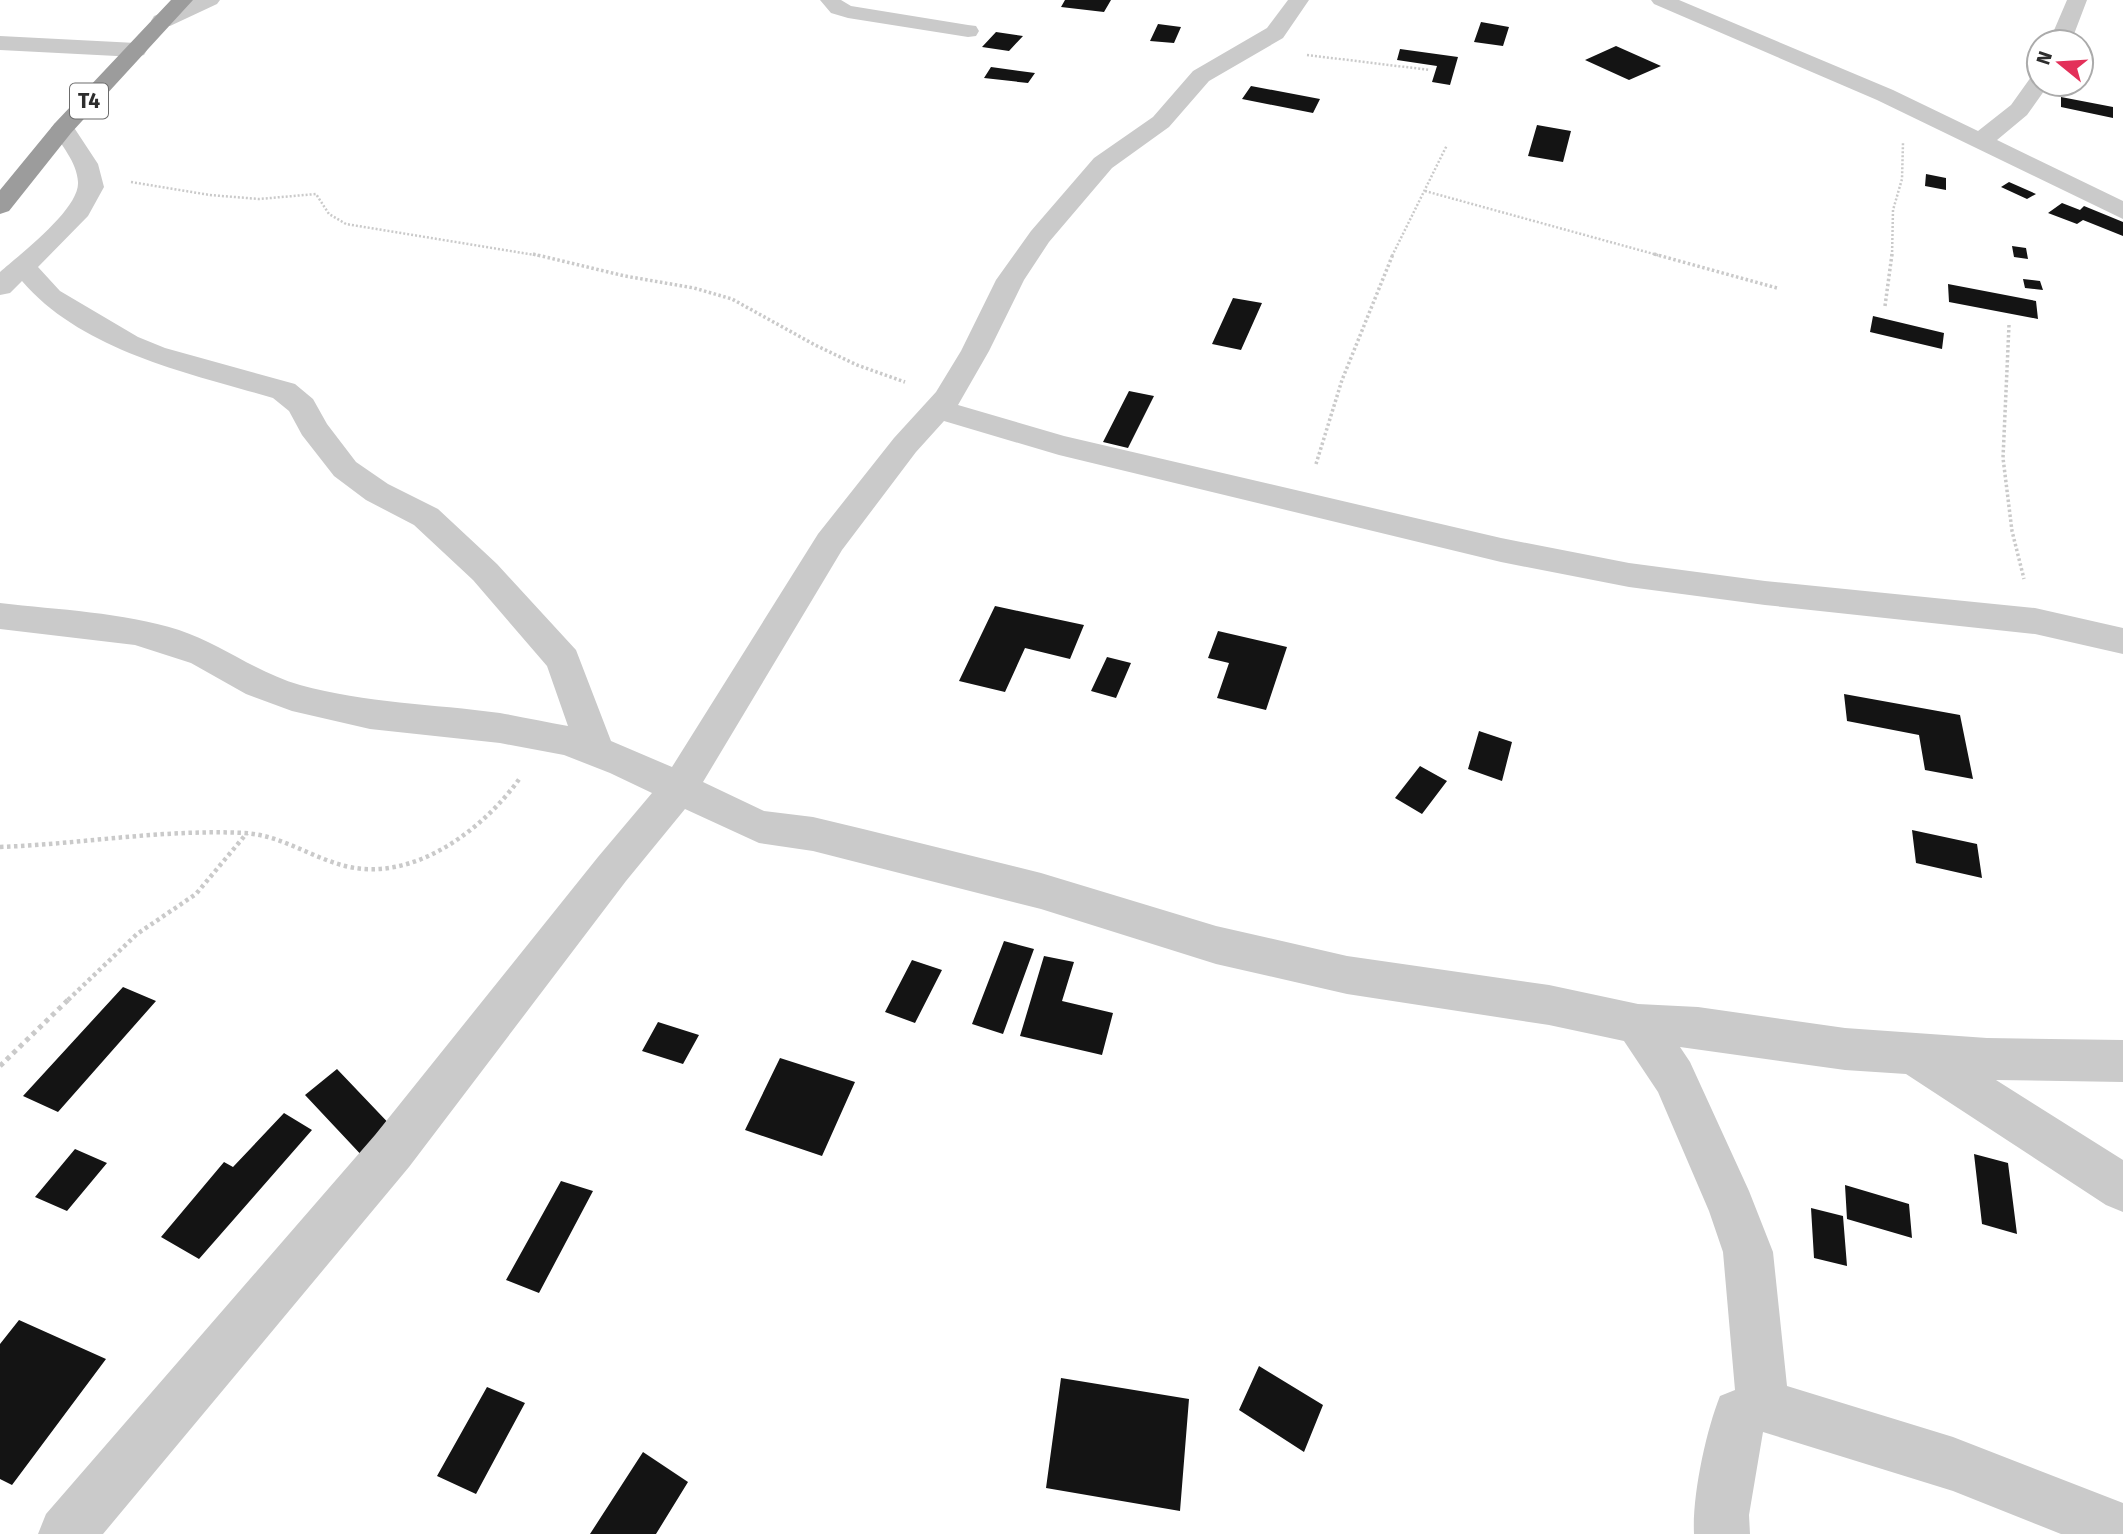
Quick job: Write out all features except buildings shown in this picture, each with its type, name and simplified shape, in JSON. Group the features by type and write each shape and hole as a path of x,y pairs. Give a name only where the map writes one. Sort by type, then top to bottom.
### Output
{"highway":[{"name":"T4","path":"0,206 63,128 136,50 170,9"}],"street":[{"path":"170,9 210,0"},
{"path":"831,0 838,9 848,12 968,32"},
{"path":"66,1534 392,1151 612,869 679,789 830,542 897,456 943,403 975,351 1018,267 1092,174 1112,155 1161,122 1201,76 1275,33 1299,0"},
{"path":"1661,0 1903,104 2123,211"},
{"path":"2066,28 2077,0"},
{"path":"0,43 136,50"},
{"path":"1981,141 2019,110 2028,98"},
{"path":"63,128 89,175 91,185 88,200 62,229 11,276 128,343 155,354 284,391 302,406 313,428 345,468 377,492 426,517 485,572 563,660 596,752"},
{"path":"943,403 1059,445 1501,550 1629,575 1778,595 2035,621 2123,641"},
{"path":"0,616 135,632 167,640 204,654 259,684 292,697 370,715 500,728 568,741 758,827 813,834 1041,891 1216,946 1348,975 1549,1005 1638,1024 1698,1028 1845,1049 1916,1055 2123,1061"},
{"path":"1638,1024 1674,1077 1732,1208 1748,1252 1763,1405"},
{"path":"1916,1055 2123,1188"},
{"path":"1722,1534 1721,1515 1739,1415 1763,1405 1953,1464 2109,1525 2119,1534"}],"path":[{"path":"1254,47 1358,63 1430,70"},
{"path":"1885,306 1894,250 1893,210 1902,179 1903,104"},
{"path":"1304,505 1342,380 1396,247 1447,145"},
{"path":"89,175 246,198 316,194 329,214 346,224 520,251 625,276 713,292 732,299 857,365 943,403"},
{"path":"1425,191 1777,288"},
{"path":"2009,324 2003,458 2012,531 2035,621"},
{"path":"0,847 205,833 248,833 276,837 347,867 369,870 413,861 465,835 514,788 543,738"},
{"path":"0,1066 137,934 202,888 248,833"}]}
